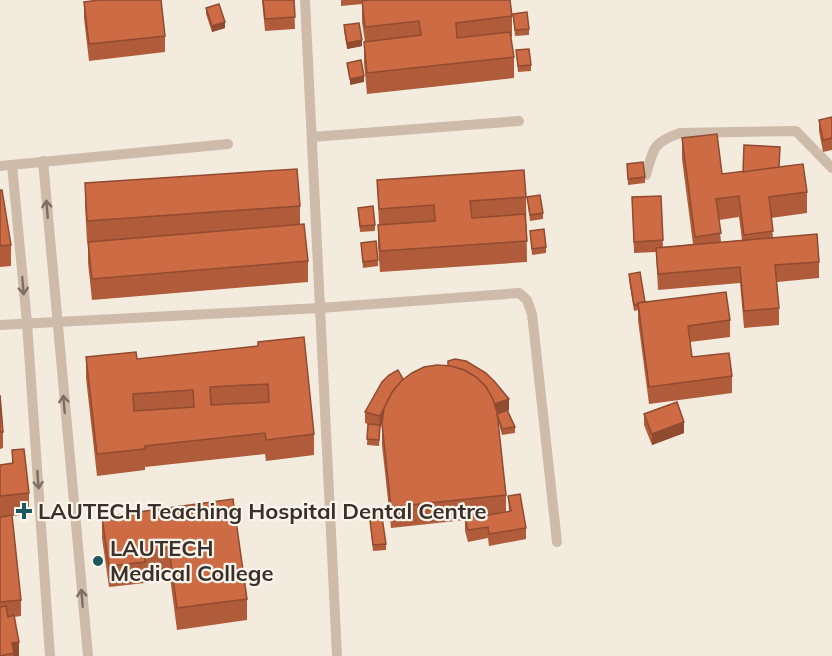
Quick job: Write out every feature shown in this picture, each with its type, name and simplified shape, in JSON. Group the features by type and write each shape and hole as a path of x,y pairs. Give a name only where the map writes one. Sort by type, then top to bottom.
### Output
{"lane":[{"path":"305,0 337,656"},
{"path":"312,137 519,121"},
{"path":"646,175 654,148 665,138 680,133 796,131 832,168"},
{"path":"0,166 228,144"},
{"path":"43,161 87,656"},
{"path":"12,165 27,323 50,656"},
{"path":"0,325 320,308 519,293 527,300 532,314 557,542"}],"building":[{"path":"161,0 165,36 89,44 84,2"},
{"path":"263,0 294,0 295,17 265,19"},
{"path":"510,0 512,16 456,23 457,38 510,32 514,57 367,73 364,42 421,35 419,21 365,27 362,1"},
{"path":"219,4 225,22 212,26 206,8"},
{"path":"527,12 529,29 515,30 513,14"},
{"path":"359,23 362,40 347,43 344,25"},
{"path":"529,49 531,65 518,66 516,50"},
{"path":"361,60 364,76 350,79 347,63"},
{"path":"832,117 832,138 823,140 819,120"},
{"path":"717,134 722,174 803,164 807,192 769,197 773,231 744,235 739,196 716,199 721,233 695,237 682,138"},
{"path":"744,145 780,147 779,167 743,172"},
{"path":"643,162 645,177 628,179 627,164"},
{"path":"297,169 300,206 87,221 85,183"},
{"path":"524,170 526,197 470,201 472,218 525,214 527,241 380,251 378,225 435,221 434,205 379,209 377,180"},
{"path":"0,190 2,190 11,245 0,246"},
{"path":"540,195 543,213 530,215 527,197"},
{"path":"661,196 663,240 634,242 632,197"},
{"path":"373,206 375,225 360,226 358,208"},
{"path":"304,224 308,261 92,279 88,242"},
{"path":"544,229 546,247 532,249 530,231"},
{"path":"817,234 819,262 775,265 779,308 744,311 740,267 658,274 656,248"},
{"path":"376,241 378,260 363,262 361,243"},
{"path":"640,272 645,302 634,305 629,274"},
{"path":"726,292 730,320 688,326 692,357 729,353 732,376 649,387 638,303"},
{"path":"304,337 314,434 266,440 265,433 145,446 145,449 97,454 86,357 136,352 137,359 258,346 258,342","holes":["268,384 269,402 211,405 210,387","193,390 194,407 134,411 133,394"]},
{"path":"455,359 466,361 486,373 509,399 494,404 486,387 476,377 464,370 448,366 448,361"},
{"path":"437,365 464,370 476,377 493,399 497,412 506,495 391,507 382,424 384,408 401,381 424,367"},
{"path":"398,370 403,379 392,392 380,416 365,412 382,382"},
{"path":"0,395 3,432 0,432"},
{"path":"677,402 684,422 652,434 644,414"},
{"path":"507,410 515,427 502,429 497,414"},
{"path":"368,424 380,425 379,440 367,439"},
{"path":"24,449 29,493 0,496 0,465 13,463 12,450"},
{"path":"520,494 526,528 489,534 488,527 468,530 465,519 511,511 508,496"},
{"path":"233,499 247,599 177,608 169,548 144,552 145,562 109,566 102,517"},
{"path":"381,510 386,544 373,545 369,512"},
{"path":"12,515 21,600 0,602 0,517"},
{"path":"6,606 8,617 14,615 19,642 12,643 14,653 0,656 0,607"}],"place":[{"name":"LAUTECH Teaching Hospital Dental Centre","path":"24,511"},
{"name":"LAUTECH Medical College","path":"98,561"}]}
